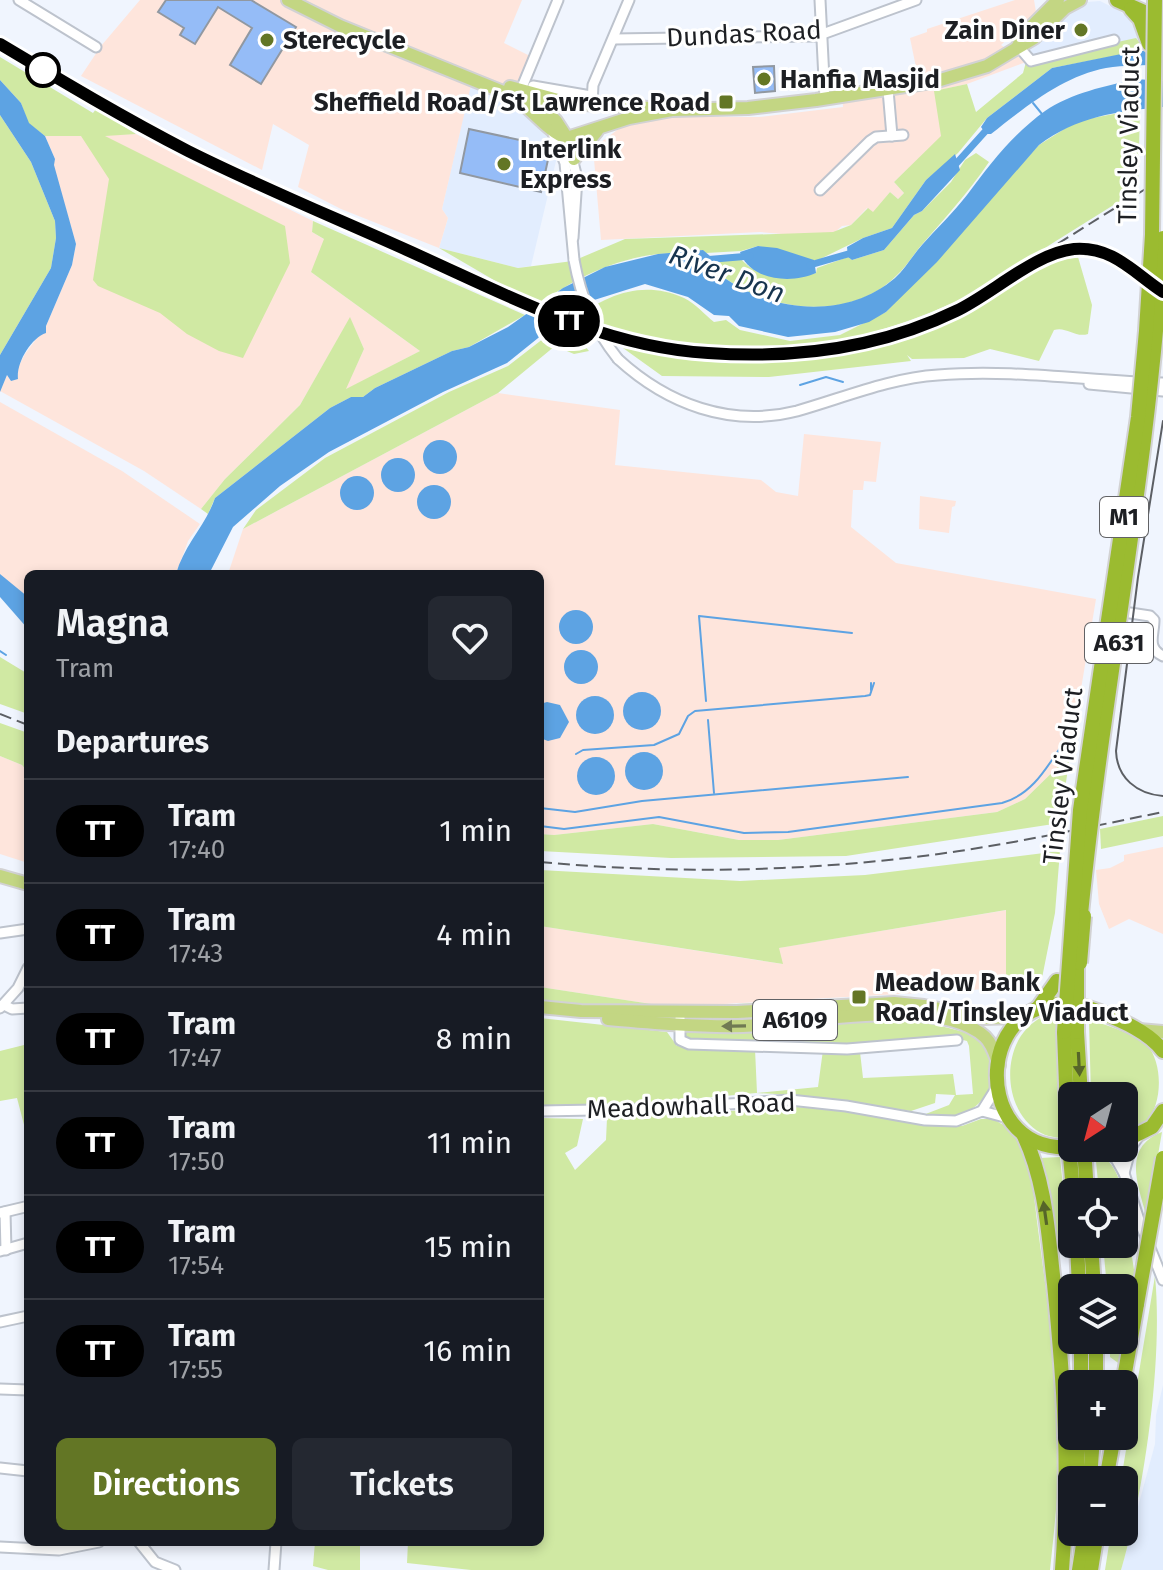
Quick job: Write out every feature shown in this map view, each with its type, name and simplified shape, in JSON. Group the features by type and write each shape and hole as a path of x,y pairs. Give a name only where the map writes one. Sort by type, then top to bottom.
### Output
{"highway":[{"name":"Tinsley Viaduct","path":"1070,1032 1080,810 1138,417 1145,346 1152,235 1155,0"},
{"name":"Tinsley Viaduct","path":"1038,1008 1057,981 1061,969 1076,810 1134,415 1142,338 1151,80 1148,34 1140,19 1122,3"},
{"name":"A631","path":"1122,3 1163,13"},
{"name":"Tinsley Viaduct","path":"1070,1032 1090,813 1148,421 1163,238"},
{"name":"Tinsley Viaduct","path":"1093,1010 1082,989 1080,963 1094,814 1152,424 1163,297"},
{"path":"1063,1570 1068,1471 1065,1383 1046,1212 1038,1171 1024,1136 1008,1118 998,1086 1003,1040 1021,1017 1051,1004 1093,1010 1136,1029 1163,1051"},
{"name":"M1","path":"1070,1032 1079,1082"},
{"name":"M1","path":"1070,1032 1073,1082"},
{"path":"1139,1136 1152,1127 1163,1111"},
{"path":"1024,1136 1039,1143 1058,1146"},
{"path":"1125,1370 1163,1158"},
{"path":"1063,1570 1067,1546"},
{"path":"1079,1570 1083,1546"},
{"path":"1091,1570 1095,1546"}],"main road":[{"path":"288,0 340,26 486,83 569,103 591,100 672,110 748,108 937,81 987,66 1034,38 1065,8 1080,0"},
{"path":"1018,46 1024,34 1058,0"},
{"path":"527,94 551,129 567,138 629,118 672,110"},
{"path":"527,94 556,121 567,138"},
{"path":"591,100 599,129"},
{"path":"574,159 599,129"},
{"path":"0,876 24,883"},
{"name":"A6109","path":"581,1011 607,1018 679,1025 748,1026 821,1012 894,1003 983,1018 1021,1017"},
{"name":"A6109","path":"544,1007 581,1011 885,1014 951,1021 985,1037 993,1047 999,1065"},
{"path":"1136,1029 1163,1032"}],"street":[{"path":"19,0 96,47"},
{"path":"527,94 558,0"},
{"path":"591,100 629,0"},
{"path":"820,0 825,99"},
{"name":"Dundas Road","path":"614,39 821,34 893,4 916,0"},
{"path":"1018,46 1031,61 1114,40"},
{"path":"888,90 892,136"},
{"path":"551,129 562,152 574,260 587,310 618,359 637,376 679,401 730,415 762,416 793,412 881,386 934,375 1050,375 1163,383"},
{"path":"820,190 870,141 903,135"},
{"path":"567,138 574,159 577,202 572,241"},
{"path":"1050,375 1101,386 1163,391"},
{"path":"1110,610 1150,616 1154,620 1151,643 1154,650 1163,656"},
{"path":"0,933 24,932"},
{"path":"24,976 2,1007 24,1008"},
{"path":"680,1011 680,1040 689,1044 847,1049 957,1040"},
{"path":"998,1086 982,1111 1008,1118"},
{"name":"Meadowhall Road","path":"544,1111 650,1109 790,1100 943,1122 956,1121 982,1111"},
{"path":"1124,1173 1131,1147 1139,1136"},
{"path":"1118,1162 1163,1280"},
{"path":"24,1207 2,1212 3,1250 24,1244"},
{"path":"0,1322 24,1317"},
{"path":"0,1389 24,1390"},
{"path":"0,1468 24,1471"},
{"path":"0,1547 59,1550 79,1546"},
{"path":"142,1546 155,1562 175,1570"},
{"path":"274,1570 276,1546"}],"shaded area":[{"path":"140,0 522,0 504,43 534,58 520,92 472,81 442,209 448,218 439,248 341,209 298,187 309,145 273,124 262,170 81,76 101,46"},
{"path":"1015,0 1034,0 1036,12 1001,45 1026,62 967,84 935,91 942,136 894,182 904,193 898,199 890,192 873,213 867,208 851,225 842,226 828,238 760,232 601,240 593,148 628,122 678,117 759,117 843,107 842,94 919,82 910,38 927,32 927,29"},
{"path":"1100,1 1128,18 1136,31 1140,51 1026,62 1021,59 1055,20 1087,2"},
{"path":"470,87 511,102 543,127 557,157 531,266 518,268 439,248 448,218 442,209"},
{"path":"136,134 313,221 312,232 327,241 311,272 420,351 345,390 364,349 350,318 300,405 225,479 201,509 144,471 0,391 7,375 11,381 25,354 46,326 72,265 76,244 53,165 55,159 45,136"},
{"path":"498,393 620,410 615,465 761,480 776,492 798,496 804,434 881,442 876,482 864,481 863,490 853,490 851,527 896,563 1096,599 1070,755 1025,799 997,812 778,840 739,840 653,824 544,834 544,570 229,570 243,529"},
{"path":"0,402 122,471 200,524 188,541 177,570 24,570 24,594 0,574"},
{"path":"920,496 956,501 952,507 949,533 919,529"},
{"path":"0,756 24,767 24,862 0,854"},
{"path":"1163,847 1163,934 1129,919 1109,929 1099,904 1096,870 1124,861 1124,855"},
{"path":"1007,910 1006,988 671,1007 544,988 544,927 782,964 778,948"},
{"path":"1163,1385 1163,1570 1121,1570 1127,1546 1138,1546 1138,1507 1155,1444 1156,1415"}],"green space":[{"path":"1136,38 1140,51 1052,68 987,118 958,153 926,180 892,228 816,261 758,246 741,251 706,253 702,250 658,254 626,260 594,272 538,306 439,248 518,268 573,261 625,239 833,232 851,225 868,208 873,212 890,192 898,199 904,193 894,182 941,136 934,91 967,84 976,112 1023,73 1026,62"},
{"path":"0,57 93,113 96,109 136,134 105,136 285,226 290,263 243,358 219,351 187,334 160,313 98,286 93,280 109,179 81,136 45,136 28,123 21,103 0,80"},
{"path":"1140,109 1138,190 972,293 909,321 862,335 767,349 672,343 574,319 626,292 654,290 684,298 714,322 726,320 740,330 790,341 840,335 886,312 1039,145 1077,121"},
{"path":"0,115 31,162 55,221 56,238 51,268 0,355"},
{"path":"976,153 989,162 964,195 899,273 878,290 857,300 812,307 789,304 766,299 726,279 716,280 710,274 709,262 740,258 765,275 795,277 816,273 817,268 848,257 852,260 884,250 914,215 951,182 965,160"},
{"path":"313,221 525,315 469,347 452,351 375,388 363,397 351,397 330,408 215,498 208,514 201,509 225,479 300,405 350,317 364,349 346,389 420,351 311,272 324,239 312,232"},
{"path":"1078,257 1092,305 1088,334 1054,330 1039,361 990,349 964,358 912,359 907,355 911,361 769,377 662,376 623,348 692,360 734,363 801,359 836,353 934,325 977,305 1033,271"},
{"path":"557,328 575,334 589,351 574,354 555,346 498,393 243,529 256,510 325,458 449,392 508,366"},
{"path":"0,657 24,672 24,713 0,704"},
{"path":"0,723 24,732 24,767 0,756"},
{"path":"1070,755 1060,823 846,856 671,858 544,851 544,834 653,824 739,840 778,840 997,812 1025,799"},
{"path":"1163,816 1163,836 1101,849 1100,829"},
{"path":"1060,851 1055,913 1042,978 1006,988 1006,910 779,948 783,964 544,927 544,870 740,881 865,875"},
{"path":"544,988 671,1007 801,1001 737,1008 595,1007 544,1001"},
{"path":"1047,1015 1071,1016 1099,1023 1126,1033 1147,1045 1156,1062 1159,1084 1156,1105 1146,1122 1138,1127 1138,1082 1091,1082 1089,1021 1056,1032 1058,1137 1045,1135 1027,1122 1017,1107 1010,1071 1020,1037 1031,1024"},
{"path":"544,1018 667,1032 677,1046 755,1049 757,1093 818,1087 823,1050 860,1052 863,1078 953,1074 956,1095 973,1094 969,1046 967,1041 955,1038 859,1047 683,1039 682,1032 859,1022 919,1023 960,1031 974,1038 984,1048 992,1073 984,1098 973,1108 950,1116 923,1115 949,1105 955,1095 936,1094 935,1103 911,1111 797,1095 756,1093 618,1106 544,1105"},
{"path":"24,1045 24,1125 17,1098 0,1101 0,1051"},
{"path":"797,1107 856,1112 927,1126 962,1126 981,1119 993,1119 1012,1130 1023,1146 1031,1170 1057,1392 1059,1461 1050,1570 471,1570 407,1563 408,1546 544,1546 544,1118 583,1119 577,1146 565,1153 575,1170 606,1140 607,1118"},
{"path":"1162,1132 1147,1218 1136,1169 1141,1148"},
{"path":"1058,1157 1061,1162 1058,1240 1056,1240 1040,1158"},
{"path":"1096,1162 1109,1162 1119,1178 1098,1178"},
{"path":"1104,1258 1132,1258 1135,1274 1106,1274"},
{"path":"1155,1276 1154,1384 1138,1501 1138,1466 1123,1466 1126,1450 1138,1450 1138,1378"},
{"path":"1110,1354 1123,1354 1121,1365"},
{"path":"315,1546 360,1546 360,1570 328,1570 313,1566"},
{"path":"1109,1546 1128,1546 1121,1570 1105,1570"}],"water":[{"path":"1136,51 1163,51 1163,65 1120,66 1090,72 1045,94 991,134 986,134 981,127 987,118 1052,68"},
{"path":"1136,79 1163,81 1163,107 1098,117 1053,135 1039,145 937,262 886,312 869,322 835,332 788,337 739,326 729,316 714,315 688,297 645,284 591,301 558,322 507,363 443,392 329,452 280,486 233,527 211,570 178,570 215,498 330,408 351,397 363,397 375,388 452,351 469,347 508,327 563,288 605,267 658,254 703,250 710,256 710,274 716,280 726,279 766,299 811,307 855,300 876,291 899,274 1023,129 1055,105 1101,87"},
{"path":"0,80 21,103 29,123 45,136 55,159 54,165 76,244 72,265 46,326 46,333 35,340 26,352 19,366 18,379 11,381 7,375 0,392 0,355 51,268 56,238 55,221 31,162 0,115"},
{"path":"955,154 960,170 884,250 852,260 848,257 847,247 892,228 926,180"},
{"path":"758,246 777,248 814,260 816,273 784,279 762,274 745,262 740,252"},
{"path":"440,440 452,445 457,457 452,469 440,474 428,469 423,457 428,445"},
{"path":"398,458 410,463 415,475 410,487 398,492 386,487 381,475 386,463"},
{"path":"357,476 369,481 374,493 369,505 357,510 345,505 340,493 345,481"},
{"path":"434,485 446,490 451,502 446,514 434,519 422,514 417,502 422,490"},
{"path":"0,574 24,594 24,624 0,597"},
{"path":"576,610 588,615 593,627 588,639 576,644 564,639 559,627 564,615"},
{"path":"581,650 593,655 598,667 593,679 581,684 569,679 564,667 569,655"},
{"path":"642,692 656,697 661,711 656,725 642,730 628,725 623,711 628,697"},
{"path":"595,696 609,701 614,715 609,729 595,734 581,729 576,715 581,701"},
{"path":"544,703 560,705 569,722 560,738 544,740"},
{"path":"644,752 658,757 663,771 658,785 644,790 630,785 625,771 630,757"},
{"path":"596,757 610,762 615,776 610,790 596,795 582,790 577,776 582,762"}],"building":[{"name":"Sterecycle","path":"166,0 251,0 296,27 261,84 230,65 252,28 218,7 195,44 180,35 184,28 158,12"},
{"name":"Hanfia Masjid","path":"774,66 775,91 755,93 753,67"},
{"name":"Interlink Express","path":"469,129 543,145 549,155 541,192 460,173"}],"waterway":[{"path":"1033,103 1042,114"},
{"path":"954,166 991,125"},
{"path":"810,265 855,252"},
{"name":"River Don","path":"703,260 750,256"},
{"path":"800,385 826,377 843,382"},
{"path":"706,701 699,616 852,633"},
{"path":"0,651 6,655"},
{"path":"871,683 871,690"},
{"path":"576,754 583,750 654,745 679,734 688,716 695,711 865,696 870,695 874,683"},
{"path":"708,720 714,793"},
{"path":"544,826 564,829 659,817 744,833 788,832 1002,803 1032,786 1066,739"},
{"path":"544,808 575,812 642,801 908,777"}],"tram line":[{"name":"TT","path":"0,44 92,99 192,153 508,296 622,341 679,351 731,354 814,353 851,346 894,336 956,311 1052,255 1075,249 1117,257 1163,292"},
{"path":"930,322 956,311 1052,255 1075,249 1108,253 1163,288"},
{"path":"1163,421 1138,577 1116,751 1120,769 1130,783 1145,792 1163,796"}],"railway":[{"path":"0,44 92,99 192,153 508,296 599,334 679,351 731,354 794,351 860,341 926,319 963,303 1163,178"},
{"path":"0,714 24,723"},
{"path":"544,862 684,870 828,865 984,847 1163,812"}],"place":[{"name":"Zain Diner","path":"1081,30"},
{"name":"Sterecycle","path":"267,40"},
{"name":"Hanfia Masjid","path":"764,79"},
{"name":"Sheffield Road/St Lawrence Road","path":"726,102"},
{"name":"Interlink Express","path":"504,164"},
{"name":"Meadow Bank Road/Tinsley Viaduct","path":"859,997"}]}
